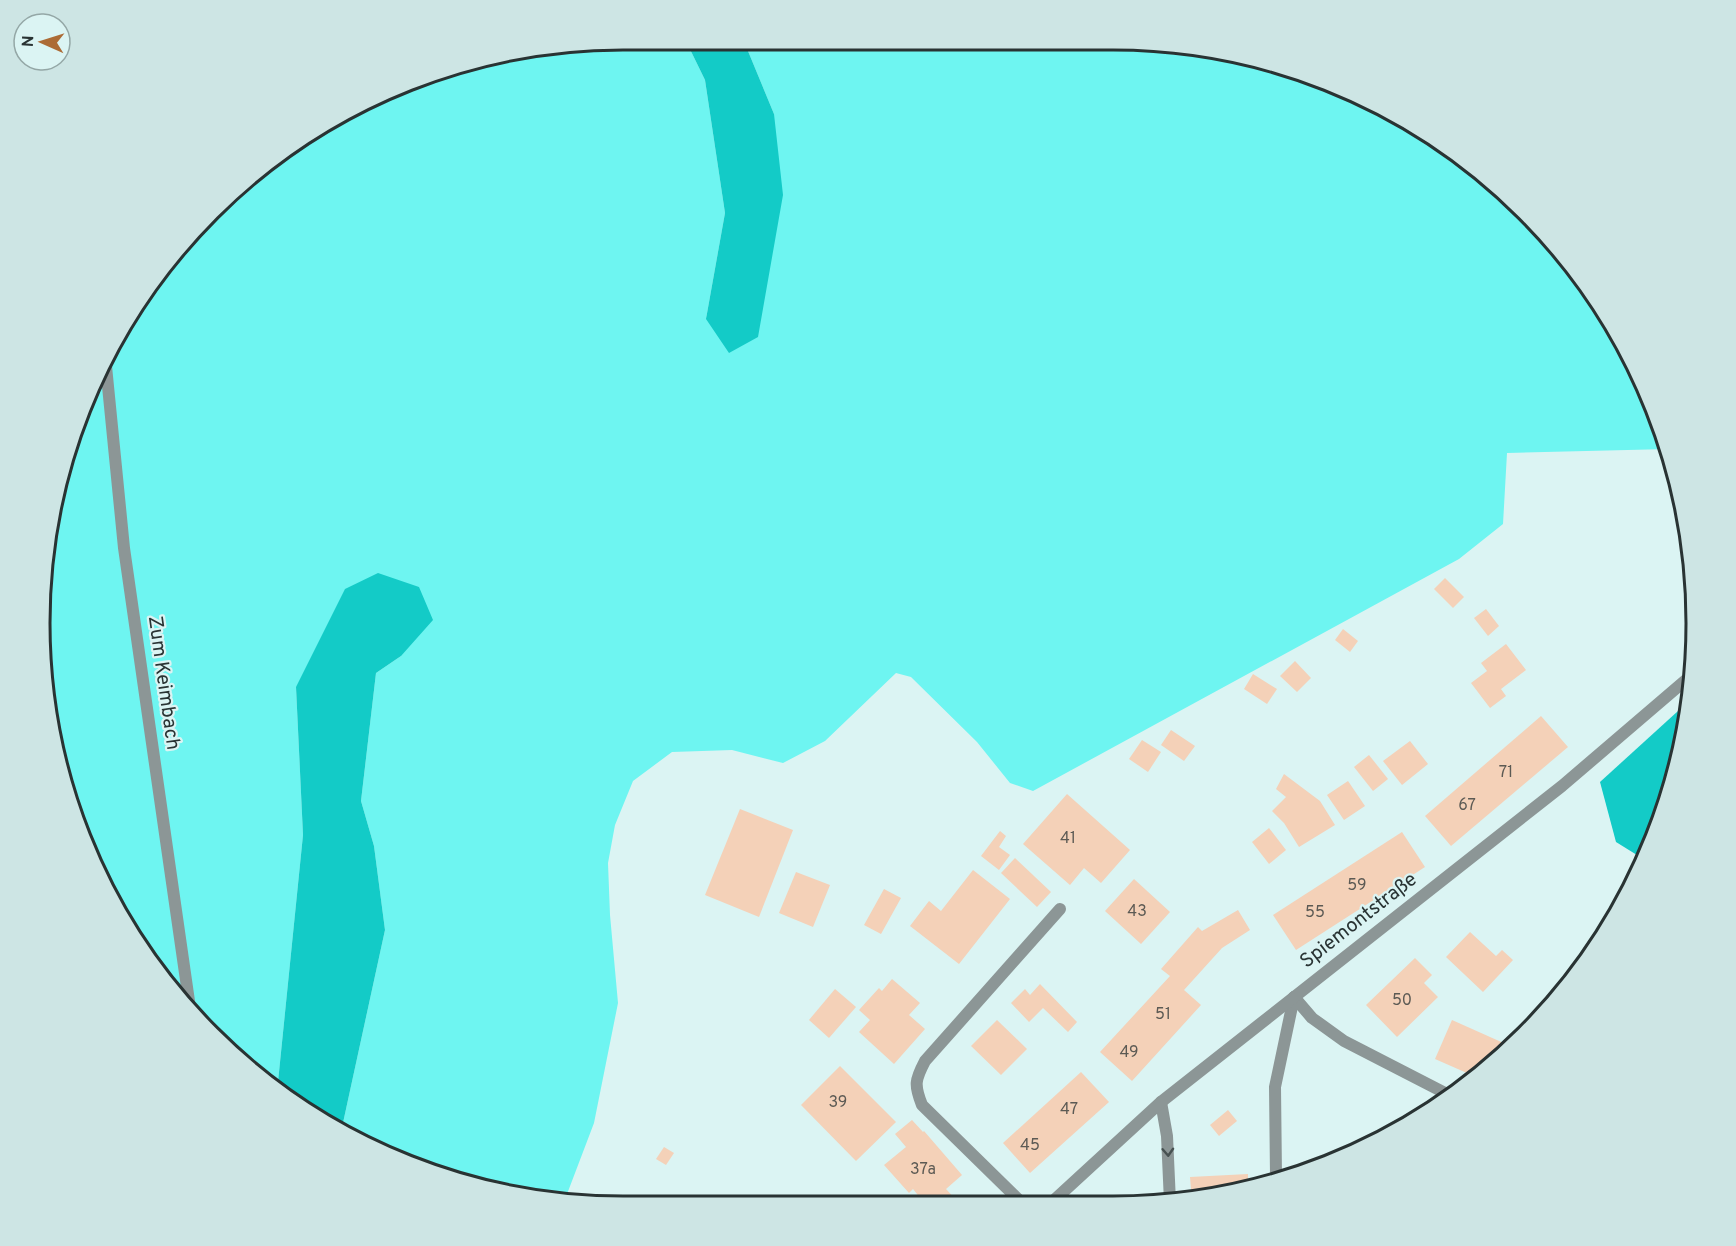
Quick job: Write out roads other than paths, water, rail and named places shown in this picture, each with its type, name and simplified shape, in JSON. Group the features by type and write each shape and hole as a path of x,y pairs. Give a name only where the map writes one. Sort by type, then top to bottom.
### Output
{"street":[{"name":"Zum Keimbach","path":"107,374 124,548 188,997"},
{"name":"Spiemontstraße","path":"1059,1196 1161,1102 1562,786 1683,683"},
{"path":"1015,1196 922,1105 916,1089 917,1077 925,1061 1060,909"},
{"path":"1294,997 1312,1018 1344,1041 1443,1092"},
{"path":"1276,1172 1275,1087 1294,997"},
{"path":"1161,1102 1167,1136 1170,1193"}]}
